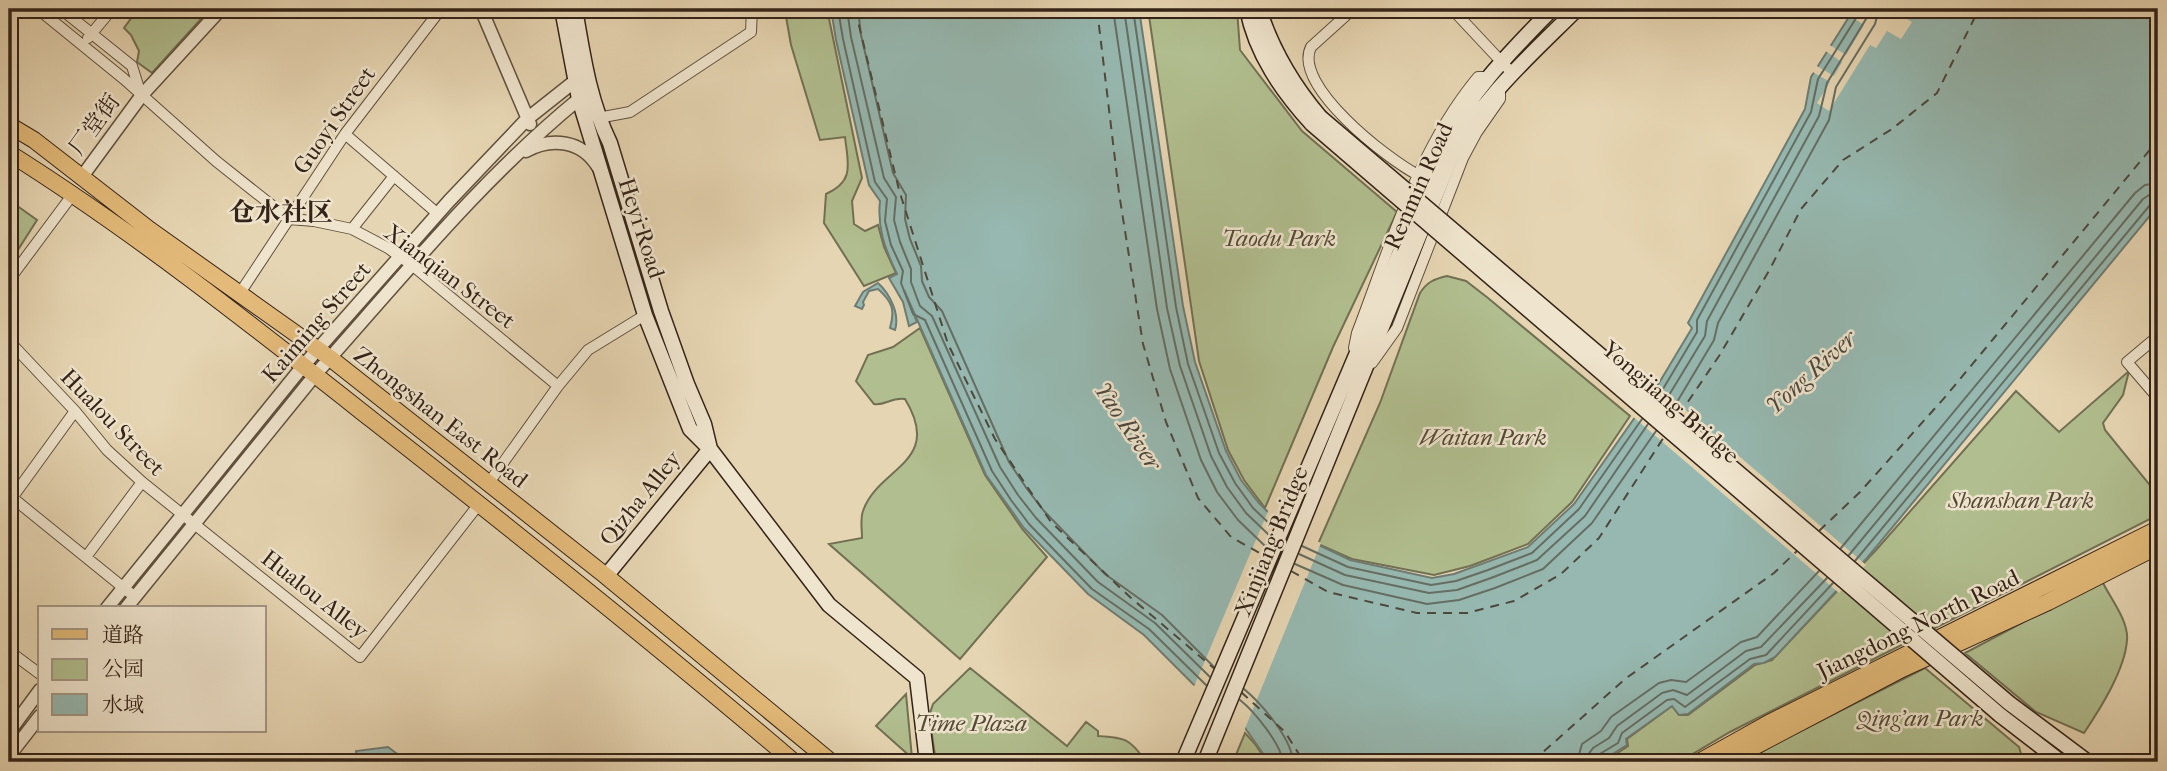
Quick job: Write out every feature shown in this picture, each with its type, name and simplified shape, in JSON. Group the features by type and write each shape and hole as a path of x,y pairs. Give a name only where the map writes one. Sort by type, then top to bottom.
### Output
{"main road":[{"name":"Heyi Road","path":"562,9 579,99 600,171 645,315 690,429 710,449 829,605 917,678 927,762"},
{"name":"Heyi Road","path":"575,9 590,93 610,143 661,311 704,424 710,449"},
{"path":"1247,9 1268,66 1293,102 1316,120"},
{"path":"1259,9 1267,34 1283,66 1316,120"},
{"name":"Renmin Road","path":"1365,373 1452,155 1494,82 1501,62 1552,9"},
{"name":"Renmin Road","path":"1351,368 1443,146 1456,123 1494,82 1512,74 1577,9"},
{"name":"Yongjiang Bridge","path":"1316,120 2009,703 2088,762"},
{"name":"Yongjiang Bridge","path":"1316,120 2000,715 2061,762"},
{"name":"Zhongshan East Road","path":"9,125 34,141 149,230 324,354 606,576 831,762"},
{"name":"Zhongshan East Road","path":"9,153 124,229 309,370 480,504 794,762"},
{"name":"Xinjiang Bridge","path":"1183,762 1351,368"},
{"name":"Xinjiang Bridge","path":"1205,762 1365,373"},
{"name":"Qizha Alley","path":"606,576 710,449"},
{"name":"Jiangdong North Road","path":"1699,762 1781,717 2158,529"},
{"name":"Jiangdong North Road","path":"1725,762 1902,669 2048,602 2158,547"}],"street":[{"path":"38,9 142,95 216,162 289,219"},
{"path":"61,9 132,66 142,95"},
{"path":"83,45 112,9"},
{"name":"厂堂街","path":"81,178 142,95 221,9"},
{"name":"Guoyi Street","path":"240,293 345,134 441,9"},
{"path":"481,9 535,134"},
{"path":"598,118 630,112 751,32 752,9"},
{"path":"1353,9 1311,47 1308,54 1313,79 1326,98 1363,134 1394,160 1418,174"},
{"path":"1452,9 1512,74"},
{"path":"1351,368 1357,333 1432,143 1463,94 1478,77 1494,82"},
{"name":"Kaiming Street","path":"324,354 400,256 438,214 527,119 575,81"},
{"name":"Kaiming Street","path":"128,606 188,520 309,370 413,266 535,134 579,99"},
{"path":"345,134 438,214"},
{"path":"513,157 540,143 559,142 579,149 593,159 600,171"},
{"path":"352,229 394,176"},
{"path":"9,280 73,194"},
{"name":"Xianqian Street","path":"289,219 314,220 352,229 400,256 558,386"},
{"path":"488,484 558,386 588,351 645,315"},
{"path":"2158,336 2127,362 2158,398"},
{"name":"Hualou Street","path":"9,341 75,411 107,450 188,520"},
{"path":"75,411 10,496 135,597"},
{"path":"86,557 142,482"},
{"name":"Hualou Alley","path":"188,520 360,657 480,504"},
{"name":"Kaiming Street","path":"109,606 188,520"},
{"path":"9,651 38,673"},
{"path":"9,732 38,693"},
{"path":"9,756 38,719"}],"green space":[{"path":"130,9 210,9 152,73 137,62 139,51 124,28 132,17 129,14"},
{"path":"827,9 862,178 852,201 854,224 865,231 878,225 884,247 896,273 864,286 824,223 826,194 842,183 848,171 845,137 820,140 791,45 785,11"},
{"name":"Taodu Park","path":"1148,9 1237,9 1240,50 1302,131 1397,212 1333,347 1265,508 1244,480 1228,450 1199,361"},
{"path":"9,200 37,220 9,264"},
{"name":"Waitan Park","path":"1447,276 1466,281 1630,416 1572,502 1528,544 1470,566 1434,575 1352,559 1318,544 1380,403 1420,293 1431,282"},
{"path":"920,328 985,475 1023,530 1047,557 960,659 829,544 862,538 862,514 871,496 913,451 917,437 915,420 905,399 874,404 856,381 868,355 893,347"},
{"name":"Shanshan Park","path":"2129,371 2123,395 2103,423 2105,430 2158,495 2158,515 1730,732 1679,762 1618,762 1613,756 1628,746 1627,739 1672,706 1679,715 1688,715 1755,665 1772,660 1877,549 2016,391 2059,432"},
{"path":"2102,581 2122,617 2127,640 2117,676 2084,733 2036,712 1965,653"},
{"name":"Time Plaza","path":"970,668 1067,746 1086,722 1098,731 1098,736 1127,741 1147,762 936,762 929,716 933,704"},
{"name":"Qing'an Park","path":"1925,668 2019,747 2022,762 1746,762 1773,745"},
{"path":"906,694 912,758 876,726"},
{"path":"1245,733 1255,744 1267,762 1233,762"}],"water":[{"path":"831,9 1139,9 1183,306 1195,362 1226,451 1241,480 1285,529 1350,560 1432,578 1454,574 1528,547 1574,504 1659,383 1692,328 1688,323 1805,109 1811,77 1854,9 2158,9 2158,206 1867,558 1775,657 1764,663 1754,664 1688,714 1679,715 1672,706 1626,739 1627,745 1600,762 1269,762 1238,718 1193,684 1144,635 1088,594 1024,528 986,475 904,290 917,322 909,326 903,302 889,278 897,274 883,238 880,201 869,185"},
{"path":"878,283 893,305 895,330 890,328 890,303 878,289 869,291 862,309 855,306 863,292"},
{"path":"388,747 408,762 364,762 363,758 357,759 356,751"}],"pier":[{"path":"1850,9 1856,9 1869,17 1874,9 1902,9 1899,14 1912,22 1901,39 1887,31 1876,48 1870,45 1829,111 1817,103 1830,82 1811,71 1815,65 1834,76 1842,62 1824,50 1828,44 1846,55 1864,25 1847,14"},
{"path":"1655,384 1866,565 1839,593 1631,415"},
{"path":"1269,509 1287,526 1321,543 1244,731 1235,720 1193,689"}],"ferry route":[{"path":"855,9 899,190 948,344 995,439 1051,522 1130,597 1216,670"},
{"path":"1097,9 1119,193 1143,344 1166,422 1198,498 1231,537 1265,556"},
{"path":"1679,415 1719,356 1770,269 1801,209 1843,160 1892,129 1937,93 1979,9"},
{"path":"1819,531 1860,492 1946,396 2158,140"},
{"path":"1291,571 1328,592 1417,613 1467,613 1514,601 1561,574 1599,538 1664,437"},
{"path":"1532,762 1625,679 1774,573 1799,549"},
{"path":"1241,692 1285,732 1304,762"}],"district":[{"name":"仓水社区","path":"281,212"}],"water label":[{"name":"Yong River","path":"1811,372"},
{"name":"Yao River","path":"1128,426"}]}
